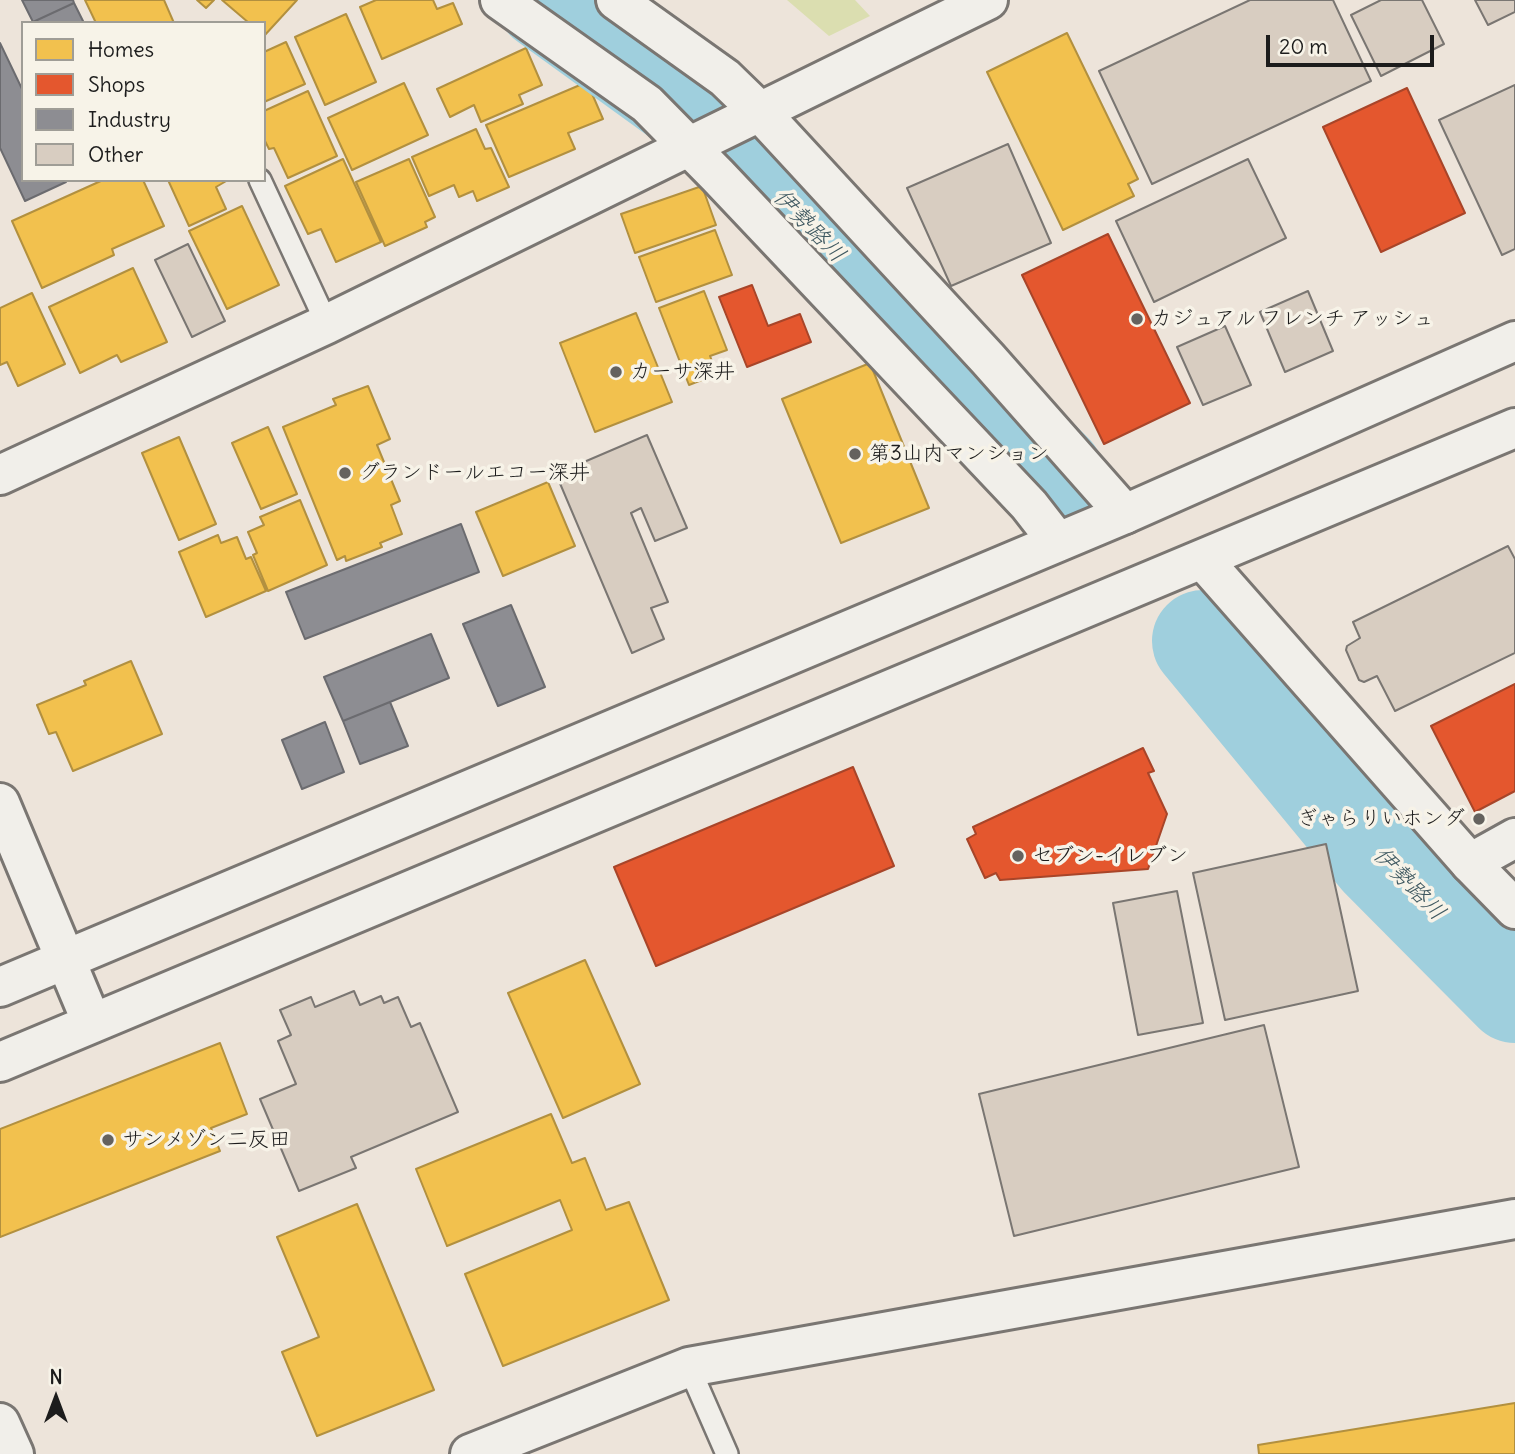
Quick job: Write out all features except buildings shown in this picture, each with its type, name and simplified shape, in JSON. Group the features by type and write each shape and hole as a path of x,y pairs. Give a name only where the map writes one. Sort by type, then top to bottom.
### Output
{"street":[{"path":"500,0 647,104 695,144 718,176 1029,505 1057,541"},
{"path":"616,0 725,78 752,115 988,359 1125,514"},
{"path":"0,475 327,324 988,0"},
{"path":"0,987 1125,514 1515,341"},
{"path":"0,1062 1515,428"},
{"path":"1203,560 1470,863 1515,909"},
{"path":"0,803 92,1023"},
{"path":"1470,863 1515,838"},
{"path":"470,1454 689,1367 1515,1219"},
{"path":"0,1423 14,1454"}],"lane":[{"path":"261,182 327,324"},
{"path":"689,1367 727,1454"}],"green space":[{"path":"787,0 855,0 870,16 829,36"}],"waterway":[{"name":"伊勢路川","path":"547,0 688,102 765,176 902,325 1053,475"},
{"name":"伊勢路川","path":"1203,641 1381,857 1515,992"}],"place":[{"name":"カジュアル フレンチ アッシュ","path":"1137,319"},
{"name":"カーサ深井","path":"616,372"},
{"name":"第3山内マンション","path":"855,454"},
{"name":"グランドールエコー深井","path":"345,473"},
{"name":"ぎゃらりいホンダ","path":"1479,819"},
{"name":"セブン-イレブン","path":"1018,856"},
{"name":"サンメゾン二反田","path":"108,1140"}]}
